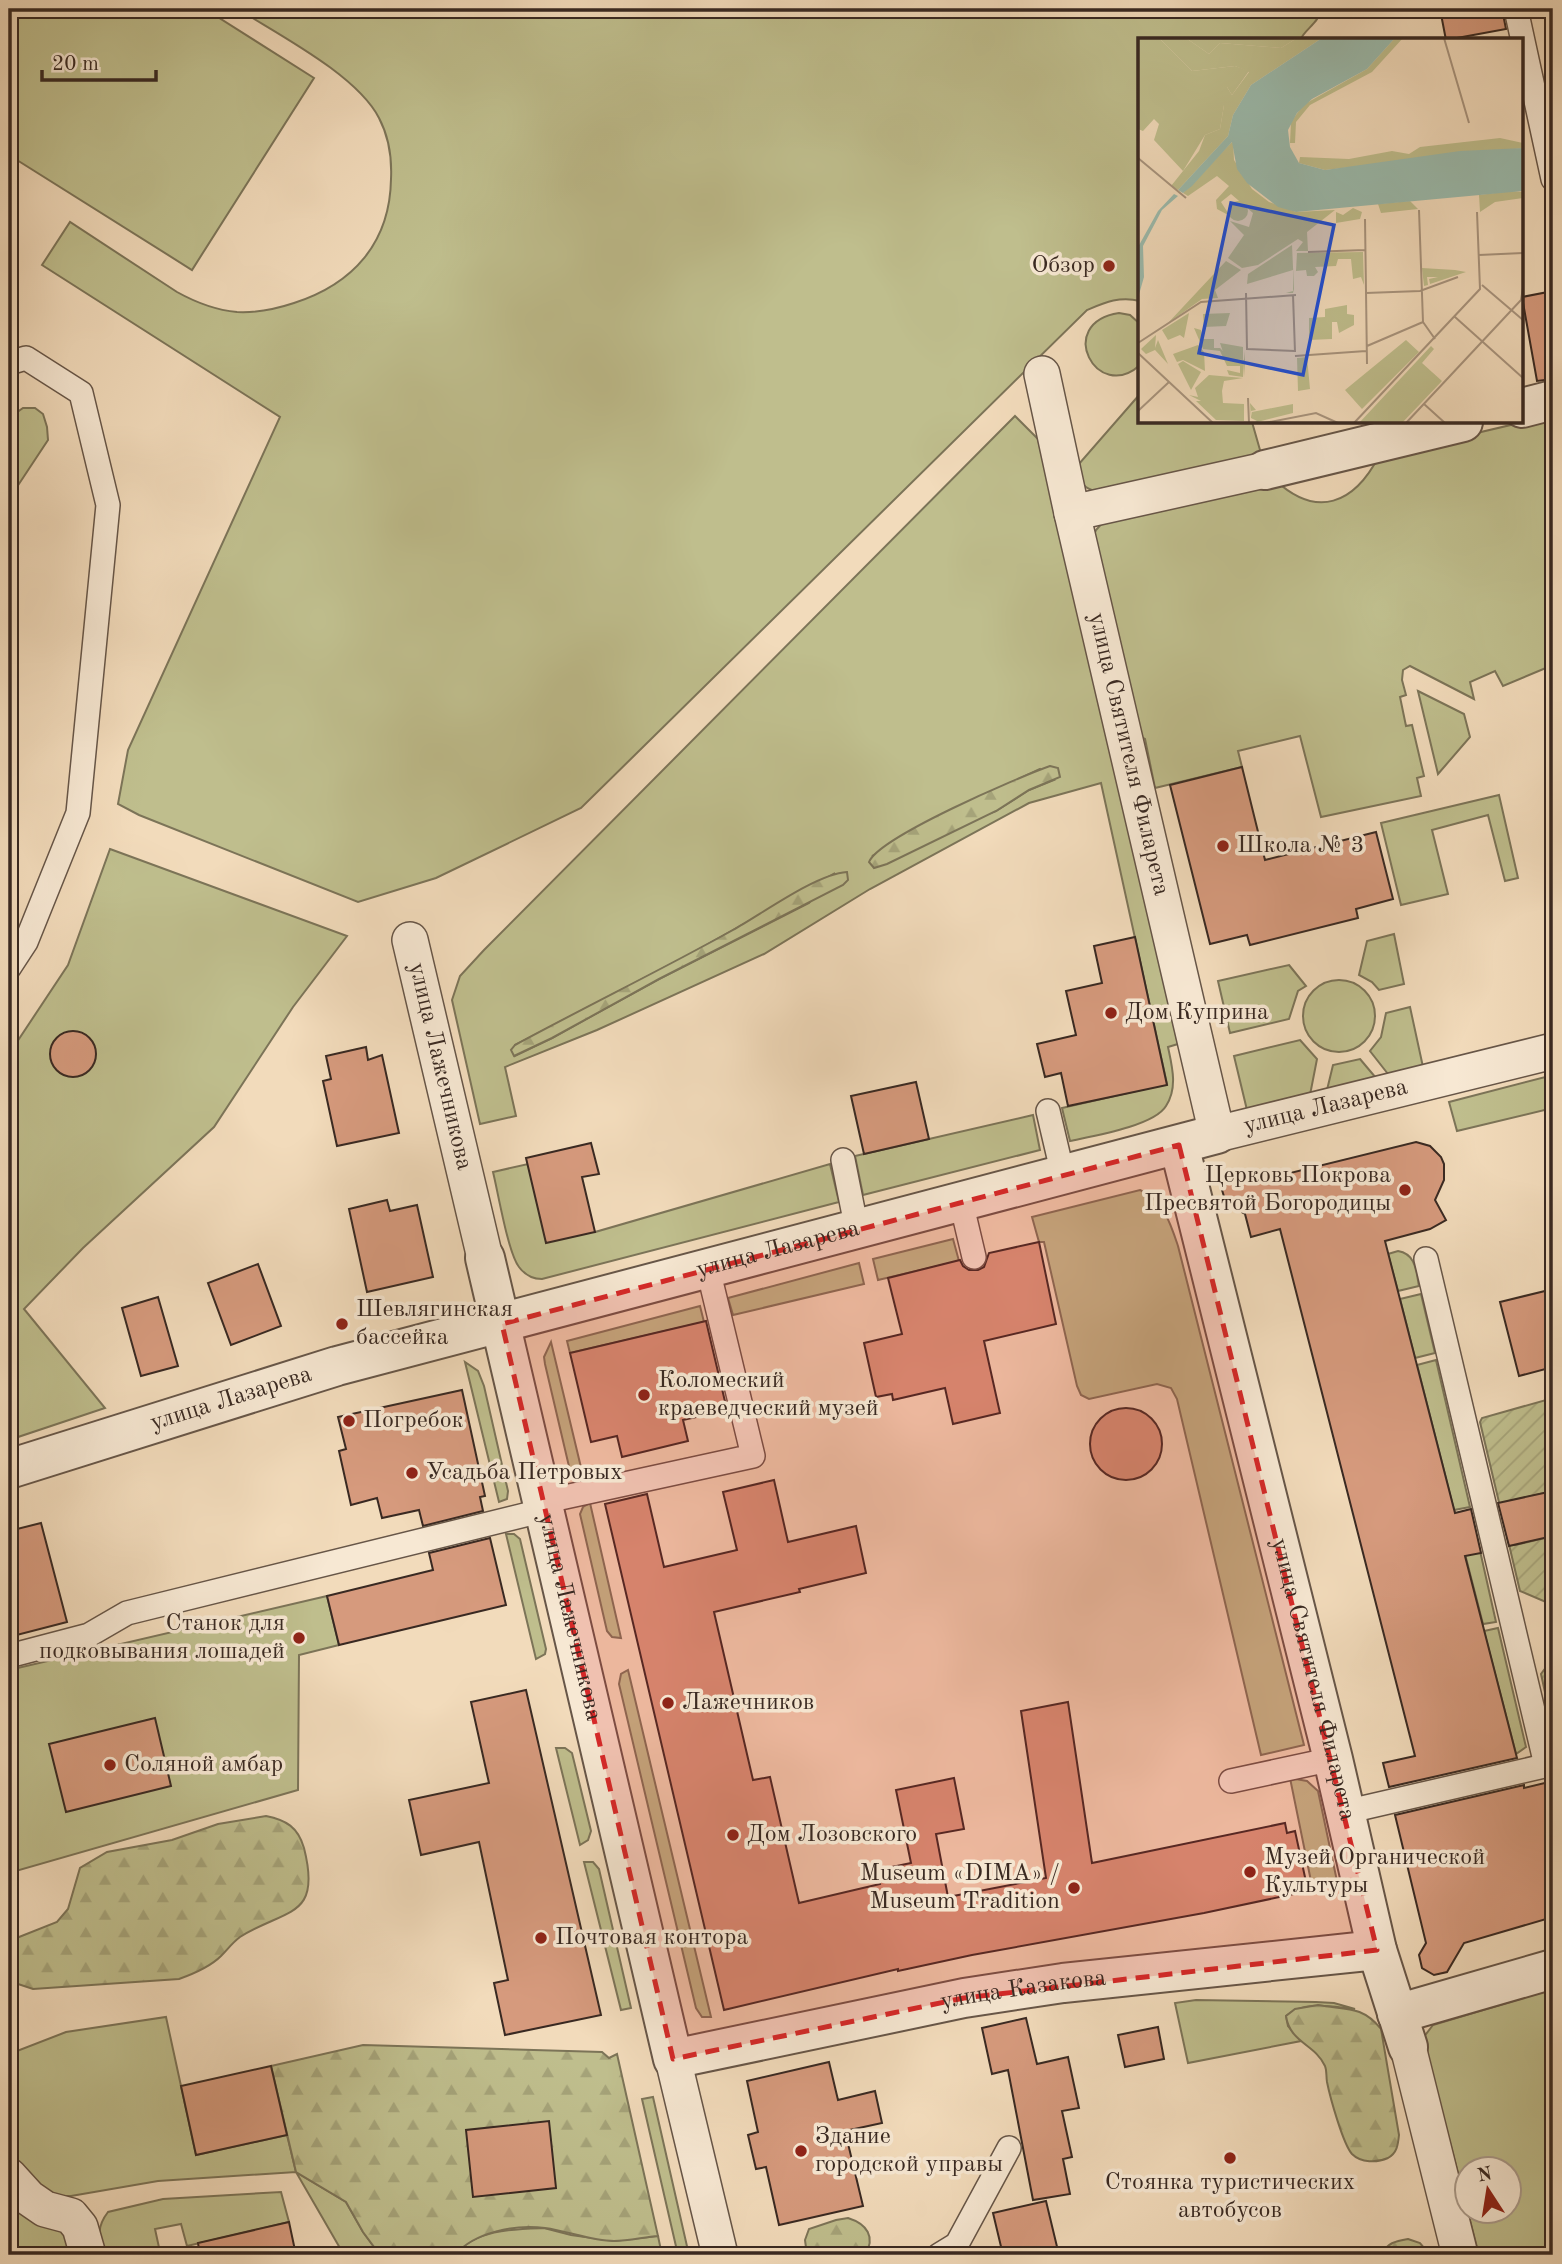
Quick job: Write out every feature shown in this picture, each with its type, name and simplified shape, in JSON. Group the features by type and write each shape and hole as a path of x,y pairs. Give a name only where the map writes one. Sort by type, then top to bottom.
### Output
{"street":[{"name":"улица Святителя Филарета","path":"1042,374 1217,1134"},
{"path":"1524,407 1553,400"},
{"path":"1072,513 1455,424"},
{"name":"улица Лажечникова","path":"410,940 720,2255"},
{"name":"улица Лазарева","path":"9,1469 337,1366 1217,1134 1553,1051"},
{"name":"улица Святителя Филарета","path":"1179,1144 1333,1759 1377,1950 1403,2031 1460,2255"},
{"name":"улица Казакова","path":"673,2059 964,1998 1063,1983 1377,1950"},
{"path":"1403,2031 1553,1969"},
{"path":"9,2176 29,2198 46,2209 71,2216 80,2227 88,2255"}],"lane":[{"path":"1516,9 1522,38"},
{"path":"1524,46 1553,179"},
{"path":"9,363 26,358 80,393 108,505 78,813 26,942 9,968"},
{"path":"1048,1111 1063,1175"},
{"path":"843,1160 858,1230"},
{"path":"961,1202 974,1257"},
{"path":"1345,1812 1550,1764 1426,1259"},
{"path":"9,1656 89,1635 127,1613 753,1455 708,1269"},
{"path":"1231,1781 1333,1759"},
{"path":"939,2255 957,2245 1009,2148"}],"highlighted area":[{"path":"1179,1145 1377,1950 964,1998 673,2059 502,1324"}],"green space":[{"path":"9,9 205,9 314,78 192,270 9,155"},
{"path":"238,9 1321,9 1318,18 1302,38 1138,38 1138,301 1107,302 1087,310 581,808 436,878 358,902 139,815 118,804 128,750 280,417 42,265 70,222 184,296 229,311 259,311 294,303 334,285 350,272 364,258 384,223 391,179 387,140 379,118 353,86 336,71"},
{"path":"1119,313 1130,315 1138,322 1138,366 1124,374 1109,375 1097,368 1089,357 1086,344 1089,331 1099,320"},
{"path":"1138,396 1138,424 1253,424 1262,457 1097,492 1084,486 1078,465"},
{"path":"23,408 35,408 43,414 48,440 9,499 9,418"},
{"path":"1553,415 1553,665 1503,686 1495,671 1470,682 1474,699 1410,666 1403,670 1402,680 1406,695 1400,697 1406,726 1412,725 1424,776 1417,778 1421,796 1321,817 1300,736 1238,751 1242,767 1155,788 1093,538 1105,520 1275,480 1305,499 1333,501 1358,485 1379,456 1524,424"},
{"path":"1015,416 1038,439 1178,1044 1168,1047 1172,1092 1166,1106 1159,1113 1136,1125 1070,1141 1062,1108 1167,1084 1101,783 1029,803 870,889 764,954 597,1030 505,1067 516,1116 480,1124 452,1000 460,976","holes":["1040,769 1054,780 1029,790 996,811 872,856 967,803","835,873 809,903 515,1056 515,1045 683,958"]},
{"path":"1418,691 1464,714 1470,737 1438,774"},
{"path":"1050,766 1058,768 1060,777 1029,790 996,811 887,864 874,868 869,862 878,851 922,824"},
{"path":"1499,795 1518,878 1505,881 1488,815 1432,830 1448,894 1401,905 1381,823"},
{"path":"110,849 347,936 293,1007 214,1127 83,1248 24,1309 105,1408 9,1440 9,1054 68,965"},
{"path":"847,872 848,880 843,885 514,1056 511,1050 515,1045 706,945 805,887 834,874"},
{"path":"1394,934 1404,984 1379,990 1372,982 1359,975 1367,941"},
{"path":"1289,965 1306,986 1298,991 1289,1019 1230,1033 1218,981"},
{"path":"1339,980 1359,986 1369,996 1375,1016 1369,1036 1359,1046 1339,1052 1319,1046 1309,1036 1303,1016 1309,996 1319,986"},
{"path":"1410,1007 1423,1067 1388,1074 1370,1051 1381,1037 1386,1013"},
{"path":"1300,1040 1317,1059 1310,1095 1247,1110 1234,1056"},
{"path":"1360,1059 1376,1078 1327,1090 1333,1065"},
{"path":"1553,1075 1553,1108 1457,1131 1449,1102"},
{"path":"1033,1115 1040,1150 863,1195 855,1156"},
{"path":"528,1164 595,1232 830,1164 839,1202 538,1279 524,1272 515,1260 493,1172"},
{"path":"1140,1190 1160,1206 1178,1246 1304,1745 1261,1755 1177,1399 1171,1388 1157,1384 1089,1399 1081,1395 1077,1386 1044,1242 1039,1242 1032,1217"},
{"path":"953,1239 959,1261 878,1280 873,1259"},
{"path":"1398,1251 1412,1259 1419,1286 1398,1291 1388,1254"},
{"path":"859,1263 864,1284 733,1315 728,1298"},
{"path":"1421,1294 1435,1353 1415,1358 1400,1299"},
{"path":"700,1306 704,1322 570,1353 567,1341"},
{"path":"551,1342 584,1480 577,1481 571,1475 545,1364 544,1357"},
{"path":"1436,1360 1470,1507 1454,1510 1417,1365"},
{"path":"465,1362 478,1371 484,1386 508,1491 507,1499 499,1502"},
{"path":"1553,1398 1553,1491 1506,1502 1515,1545 1553,1536 1553,1632 1546,1602 1520,1591 1480,1422 1482,1418"},
{"path":"590,1503 621,1638 612,1637 607,1631 580,1514 583,1507"},
{"path":"1472,1515 1496,1622 1483,1624 1456,1519"},
{"path":"506,1534 514,1534 520,1539 546,1649 545,1654 536,1659"},
{"path":"327,1596 339,1645 299,1655 298,1790 9,1873 9,1670"},
{"path":"1498,1628 1526,1747 1516,1754 1484,1631"},
{"path":"1553,1658 1553,1729 1541,1674"},
{"path":"628,1670 711,2017 702,2017 696,2008 619,1684 621,1674"},
{"path":"556,1748 565,1748 572,1753 591,1831 588,1840 580,1845"},
{"path":"1290,1778 1307,1781 1318,1791 1337,1881 1312,1886"},
{"path":"266,1816 290,1826 301,1841 308,1871 308,1888 304,1900 285,1915 240,1937 212,1964 179,1979 33,1989 9,1981 9,1941 57,1922 68,1909 80,1868 107,1852 172,1840 218,1824"},
{"path":"584,1862 593,1862 599,1869 631,2008 621,2010"},
{"path":"1553,1989 1553,2255 1479,2255 1472,2226 1524,2226 1524,2156 1454,2156 1454,2158 1423,2038 1433,2025"},
{"path":"1196,2000 1334,2003 1355,2009 1319,2006 1302,2008 1286,2016 1288,2026 1301,2041 1188,2063 1175,2003"},
{"path":"1318,2005 1360,2012 1381,2029 1399,2135 1395,2151 1388,2158 1379,2161 1360,2159 1348,2149 1337,2120 1325,2066 1288,2025 1286,2016 1295,2009"},
{"path":"166,2017 196,2155 287,2135 296,2172 158,2181 71,2196 56,2196 46,2192 19,2168 9,2153 9,2047 12,2053 66,2032"},
{"path":"363,2045 602,2052 609,2058 617,2054 658,2236 605,2241 545,2228 521,2227 484,2235 455,2255 380,2255 346,2202 296,2172 271,2066"},
{"path":"653,2097 689,2255 678,2255 642,2099"},
{"path":"296,2172 346,2202 380,2255 344,2255"},
{"path":"281,2192 289,2222 187,2246 181,2224 155,2229 160,2252 158,2255 102,2255 99,2232 108,2212 163,2199"},
{"path":"9,2201 59,2225 77,2255 9,2255"},
{"path":"848,2218 868,2232 870,2242 865,2255 807,2255 805,2240 809,2229"},
{"path":"544,2228 614,2241 658,2236 662,2255 455,2255 464,2246 484,2235 508,2230"},
{"path":"1408,2239 1420,2243 1430,2255 1382,2255 1389,2245"}],"building":[{"path":"1440,9 1502,9 1506,29 1446,38"},
{"path":"1553,291 1553,379 1537,381 1524,297"},
{"name":"Школа № 3","path":"1242,767 1265,860 1376,832 1393,899 1356,909 1358,918 1250,945 1247,935 1210,944 1170,785"},
{"name":"Дом Куприна","path":"1135,937 1167,1085 1068,1106 1061,1073 1045,1077 1037,1044 1076,1035 1066,991 1102,983 1094,946"},
{"path":"73,1031 90,1037 96,1054 90,1071 73,1077 56,1071 50,1054 56,1037"},
{"path":"366,1047 368,1060 382,1055 399,1133 337,1146 323,1081 331,1079 326,1056"},
{"path":"916,1082 929,1139 864,1154 851,1096"},
{"path":"1416,1142 1430,1146 1444,1164 1444,1180 1435,1200 1446,1220 1430,1229 1385,1241 1455,1513 1471,1509 1481,1553 1465,1556 1517,1758 1389,1787 1383,1763 1415,1756 1280,1229 1251,1237 1245,1214 1226,1203 1222,1190 1230,1178 1243,1174 1254,1182"},
{"path":"591,1143 599,1174 582,1177 595,1232 546,1243 526,1158"},
{"path":"387,1200 390,1211 417,1205 433,1277 367,1292 349,1209"},
{"path":"1039,1242 1056,1324 984,1341 1000,1413 953,1424 945,1388 893,1400 892,1394 876,1397 864,1343 902,1334 888,1278 960,1260 969,1270 978,1270 984,1267 989,1253"},
{"path":"258,1264 281,1326 231,1345 208,1283"},
{"path":"1553,1289 1553,1367 1519,1376 1500,1302"},
{"path":"158,1297 178,1366 141,1376 122,1308"},
{"path":"706,1321 727,1410 683,1420 688,1441 622,1457 617,1436 591,1442 570,1353"},
{"name":"Усадьба Петровых","path":"462,1390 485,1496 480,1497 483,1511 423,1526 419,1510 382,1518 377,1498 351,1505 339,1451 346,1449 338,1417"},
{"path":"1126,1408 1146,1414 1156,1424 1162,1444 1156,1464 1146,1474 1126,1480 1106,1474 1096,1464 1090,1444 1096,1424 1106,1414"},
{"path":"774,1480 788,1542 856,1526 866,1573 714,1612 753,1780 770,1777 799,1903 880,1884 877,1870 911,1863 896,1790 954,1778 964,1829 936,1834 948,1897 1046,1878 1021,1711 1068,1702 1092,1863 1285,1823 1287,1833 1295,1831 1308,1891 1204,1913 898,1969 724,2010 605,1504 647,1494 664,1567 737,1550 723,1492"},
{"path":"1553,1491 1553,1536 1509,1546 1498,1503"},
{"path":"41,1523 67,1622 9,1637 9,1531"},
{"path":"490,1538 506,1605 339,1645 327,1596 433,1570 429,1553"},
{"path":"526,1690 601,2015 505,2035 494,1983 508,1980 479,1842 421,1855 409,1800 489,1783 471,1702"},
{"name":"Соляной амбар","path":"155,1718 171,1786 66,1812 49,1744"},
{"path":"1553,1781 1553,1917 1464,1943 1447,1972 1434,1975 1422,1968 1419,1955 1426,1943 1395,1815 1524,1785 1524,1788"},
{"path":"1026,2018 1037,2064 1068,2057 1079,2108 1062,2111 1072,2157 1063,2159 1070,2194 1033,2200 1008,2070 992,2074 982,2028"},
{"path":"1158,2027 1164,2059 1125,2067 1118,2035"},
{"name":"Здание городской управы","path":"829,2062 838,2100 875,2091 882,2123 845,2131 863,2206 779,2225 766,2167 756,2169 748,2135 758,2132 747,2081"},
{"path":"271,2066 287,2135 196,2155 181,2086"},
{"path":"549,2121 556,2188 473,2197 466,2130"},
{"path":"1046,2201 1059,2255 1003,2255 993,2213"},
{"path":"289,2222 296,2255 200,2255 198,2243"}],"place":[{"name":"Обзор","path":"1109,266"},
{"name":"Школа № 3","path":"1223,846"},
{"name":"Дом Куприна","path":"1111,1013"},
{"name":"Церковь Покрова Пресвятой Богородицы","path":"1405,1190"},
{"name":"Шевлягинская бассейка","path":"342,1324"},
{"name":"Коломеский краеведческий музей","path":"644,1395"},
{"name":"Погребок","path":"349,1421"},
{"name":"Усадьба Петровых","path":"412,1473"},
{"name":"Станок для подковывания лошадей","path":"299,1638"},
{"name":"Лажечников","path":"668,1703"},
{"name":"Соляной амбар","path":"110,1765"},
{"name":"Дом Лозовского","path":"733,1835"},
{"name":"Музей Органической Культуры","path":"1250,1872"},
{"name":"Museum «DIMA» / Museum Tradition","path":"1074,1888"},
{"name":"Почтовая контора","path":"541,1938"},
{"name":"Здание городской управы","path":"801,2151"},
{"name":"Стоянка туристических автобусов","path":"1230,2158"}]}
